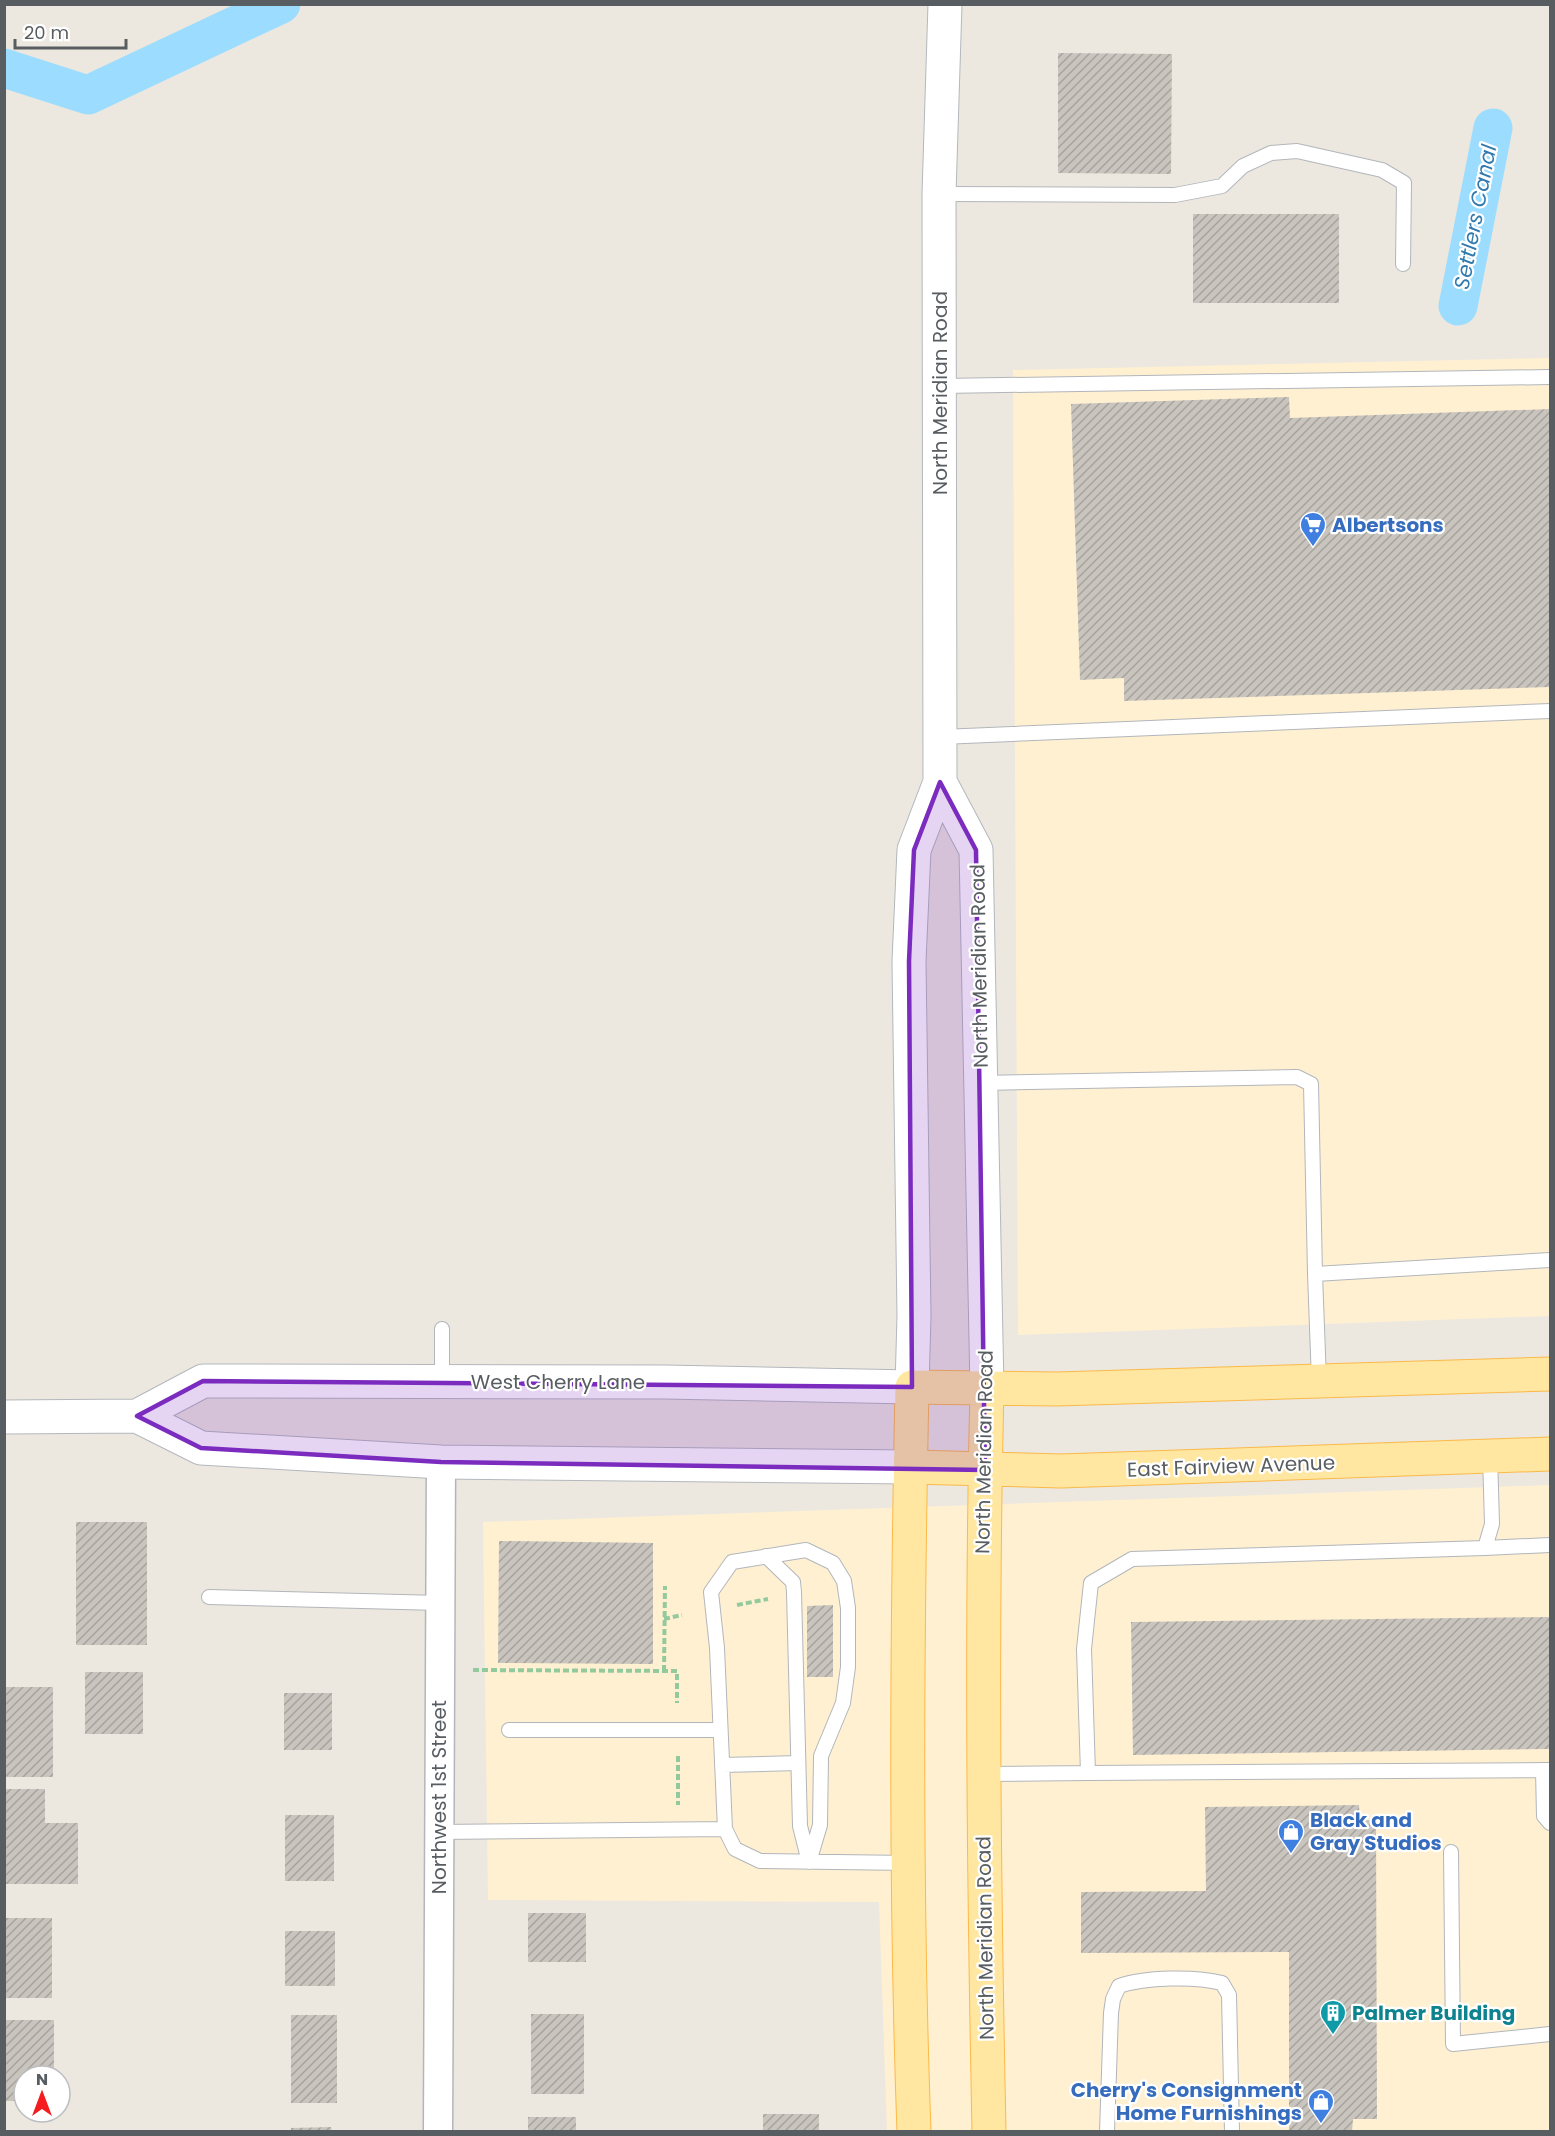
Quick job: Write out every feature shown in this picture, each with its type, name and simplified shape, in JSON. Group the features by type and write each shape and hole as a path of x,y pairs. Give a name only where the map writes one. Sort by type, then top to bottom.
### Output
{"main road":[{"name":"North Meridian Road","path":"914,2132 909,1863 914,1316 909,961 914,850 940,782 939,194 945,4"},
{"name":"North Meridian Road","path":"940,782 976,850 987,1389 982,1774 988,2132"},
{"path":"987,1389 1057,1389 1551,1374"},
{"name":"West Cherry Lane","path":"137,1416 203,1381 987,1389"},
{"name":"West Cherry Lane","path":"4,1417 137,1416 201,1448 441,1462 911,1467"},
{"name":"East Fairview Avenue","path":"911,1467 1061,1472 1551,1454"}],"street":[{"name":"Northwest 1st Street","path":"438,2132 441,1462"}],"lane":[{"path":"939,194 1175,195 1222,186 1243,166 1271,153 1297,151 1382,170 1404,183 1403,264"},
{"path":"941,386 1551,377"},
{"path":"941,737 1551,711"},
{"path":"981,1083 1297,1077 1311,1084 1319,1381"},
{"path":"1315,1274 1551,1260"},
{"path":"442,1329 442,1382"},
{"path":"1485,1548 1492,1524 1490,1455"},
{"path":"1088,1773 1084,1649 1091,1583 1132,1559 1551,1545"},
{"path":"809,1862 820,1825 821,1756 843,1703 848,1667 847,1598 844,1581 832,1563 806,1550 732,1562 711,1592 725,1829 735,1849 760,1862 909,1863"},
{"path":"766,1556 793,1582 800,1826 809,1862"},
{"path":"209,1597 440,1602"},
{"path":"509,1730 720,1730"},
{"path":"722,1765 798,1763"},
{"path":"982,1774 1547,1770 1544,1816 1551,1823"},
{"path":"439,1832 725,1829"},
{"path":"1451,1852 1453,2044 1551,2034"},
{"path":"1107,2132 1111,2013 1113,1999 1119,1986 1133,1981 1209,1980 1222,1983 1230,1995 1232,2132"}],"path":[{"path":"664,1671 665,1586"},
{"path":"734,1606 776,1599"},
{"path":"664,1619 682,1616"},
{"path":"470,1670 677,1671 677,1705"},
{"path":"678,1749 678,1813"}],"highlighted area":[{"path":"940,782 976,850 985,1470 441,1462 201,1448 137,1416 203,1381 912,1387 909,961 914,850"}],"shaded area":[{"path":"1550,358 1550,1316 1018,1335 1013,370"},
{"path":"1550,1485 1550,2131 887,2131 879,1902 488,1900 483,1522"}],"building":[{"path":"1058,53 1172,54 1171,174 1058,173"},
{"path":"1193,214 1339,214 1339,303 1193,303"},
{"name":"Albertsons","path":"1289,397 1290,418 1550,409 1550,687 1124,701 1124,678 1080,680 1071,404"},
{"path":"76,1522 147,1522 147,1645 76,1645"},
{"path":"499,1541 653,1543 653,1664 498,1663"},
{"path":"833,1605 833,1677 807,1677 807,1606"},
{"path":"1550,1617 1550,1749 1133,1755 1131,1622"},
{"path":"85,1672 143,1672 143,1734 85,1734"},
{"path":"4,1687 53,1687 53,1777 4,1777"},
{"path":"284,1693 332,1693 332,1750 284,1750"},
{"path":"4,1789 45,1789 45,1823 78,1823 78,1884 4,1884"},
{"name":"Palmer Building","path":"1359,1805 1360,1820 1376,1820 1377,2119 1353,2119 1352,2132 1289,2132 1289,1952 1081,1953 1081,1892 1206,1891 1205,1807"},
{"path":"285,1815 334,1815 334,1881 285,1881"},
{"path":"528,1913 586,1913 586,1962 528,1962"},
{"path":"5,1918 52,1918 52,1998 5,1998"},
{"path":"285,1931 335,1931 335,1986 285,1986"},
{"path":"531,2014 584,2014 584,2094 531,2094"},
{"path":"291,2015 337,2015 337,2103 291,2103"},
{"path":"4,2020 54,2020 54,2064 12,2064 12,2101 4,2101"},
{"path":"763,2114 819,2114 819,2132 763,2132"},
{"path":"528,2117 576,2117 576,2132 528,2132"},
{"path":"331,2127 332,2132 291,2132 291,2128"}],"waterway":[{"name":"Settlers Canal","path":"4,68 88,95 281,4"},
{"name":"Settlers Canal","path":"1458,306 1493,128"}],"place":[{"name":"Albertsons","path":"1313,548"},
{"name":"Black and Gray Studios","path":"1291,1855"},
{"name":"Palmer Building","path":"1333,2036"},
{"name":"Cherry's Consignment Home Furnishings","path":"1321,2125"}]}
